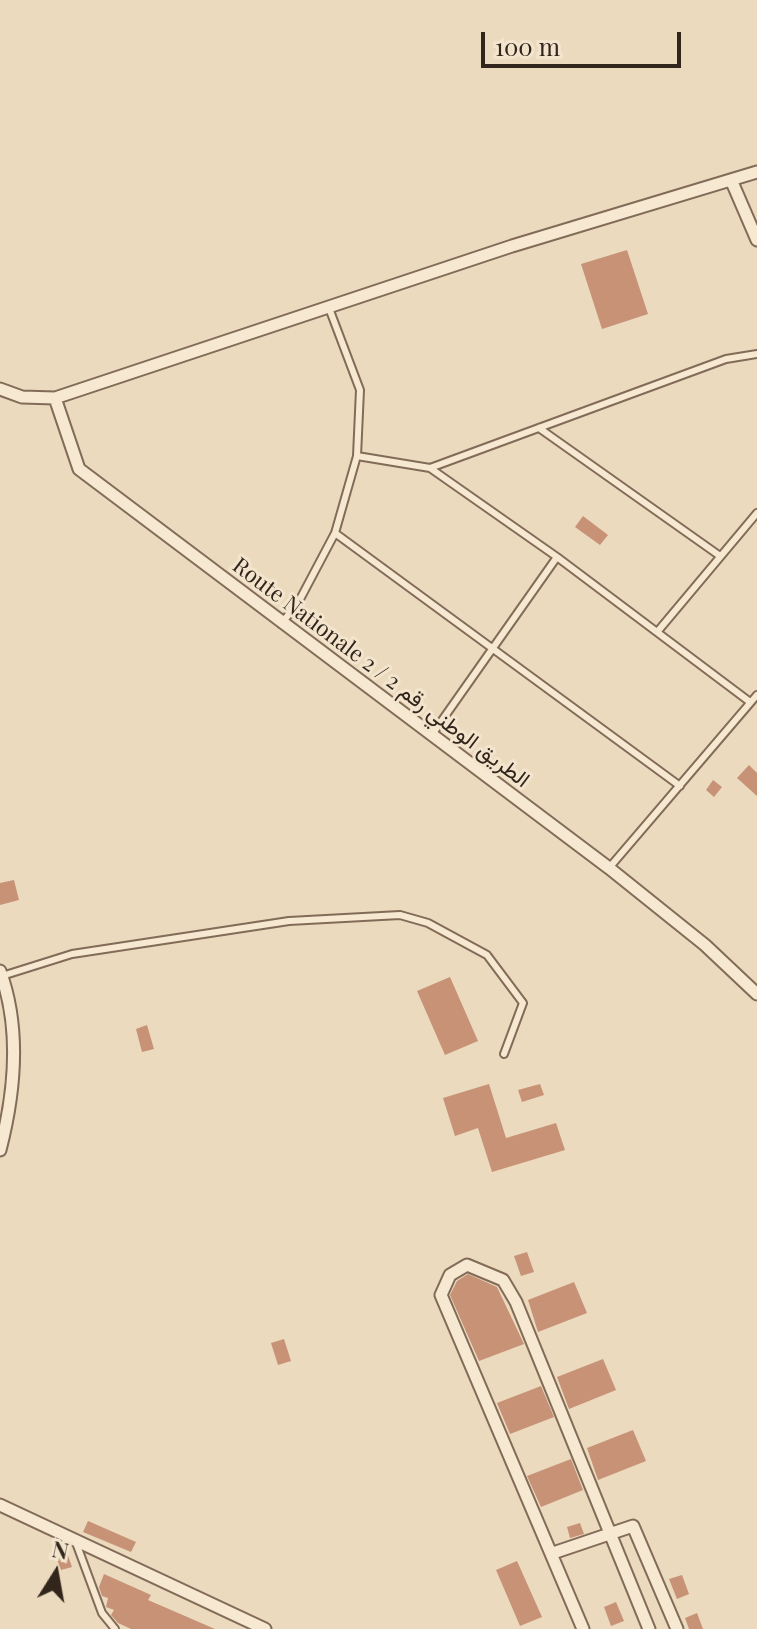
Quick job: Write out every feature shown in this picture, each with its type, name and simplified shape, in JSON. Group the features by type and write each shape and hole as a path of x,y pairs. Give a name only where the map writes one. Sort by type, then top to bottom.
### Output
{"street":[{"path":"0,389 22,397 55,398 512,246 757,172"},
{"path":"732,182 757,240"},
{"name":"Route Nationale 2 / الطريق الوطني رقم 2","path":"55,398 79,469 609,868 705,945 757,994"},
{"path":"0,1150 13,1102 13,1045 8,992 1,974"},
{"path":"583,1629 441,1295 450,1275 467,1265 503,1280 516,1302 649,1629"},
{"path":"0,1505 265,1629"},
{"path":"553,1553 633,1526 677,1629"}],"lane":[{"path":"281,624 298,603 335,533 357,456 360,390 329,308"},
{"path":"430,468 726,359 757,354"},
{"path":"539,428 720,556"},
{"path":"357,456 430,468 557,557 750,702"},
{"path":"658,631 757,513"},
{"path":"335,533 680,786"},
{"path":"431,736 557,557"},
{"path":"609,868 757,695"},
{"path":"1,974 72,954 289,921 400,915 428,923 487,955 523,1003 504,1054"},
{"path":"75,1540 102,1613 115,1629"}],"building":[{"path":"627,250 648,314 602,329 581,264"},
{"path":"583,516 608,535 600,545 575,527"},
{"path":"749,765 757,773 757,796 737,778"},
{"path":"713,780 722,787 714,797 706,790"},
{"path":"14,880 19,900 0,905 0,883"},
{"path":"450,977 478,1041 445,1055 417,991"},
{"path":"147,1025 154,1049 142,1052 136,1029"},
{"path":"489,1084 506,1138 556,1123 565,1150 492,1172 478,1128 455,1136 443,1098"},
{"path":"540,1084 544,1095 522,1102 518,1090"},
{"path":"527,1252 534,1272 521,1276 514,1256"},
{"path":"468,1274 497,1287 524,1344 479,1361 450,1295 457,1281"},
{"path":"574,1282 587,1313 538,1332 528,1300"},
{"path":"284,1339 291,1361 278,1365 271,1343"},
{"path":"603,1359 616,1390 569,1409 557,1377"},
{"path":"541,1386 554,1417 510,1434 497,1403"},
{"path":"633,1430 646,1461 598,1480 587,1448"},
{"path":"571,1459 583,1490 541,1507 527,1476"},
{"path":"88,1521 136,1542 131,1552 83,1532"},
{"path":"580,1523 584,1534 570,1538 567,1527"},
{"path":"66,1550 72,1567 61,1570 55,1554"},
{"path":"517,1561 542,1617 520,1626 496,1570"},
{"path":"104,1574 151,1595 148,1600 215,1629 131,1629 118,1623 111,1615 114,1610 106,1607 108,1598 102,1596 99,1587"},
{"path":"682,1575 689,1594 677,1599 669,1579"},
{"path":"616,1602 624,1621 611,1626 604,1607"},
{"path":"697,1613 703,1629 689,1629 685,1618"}]}
